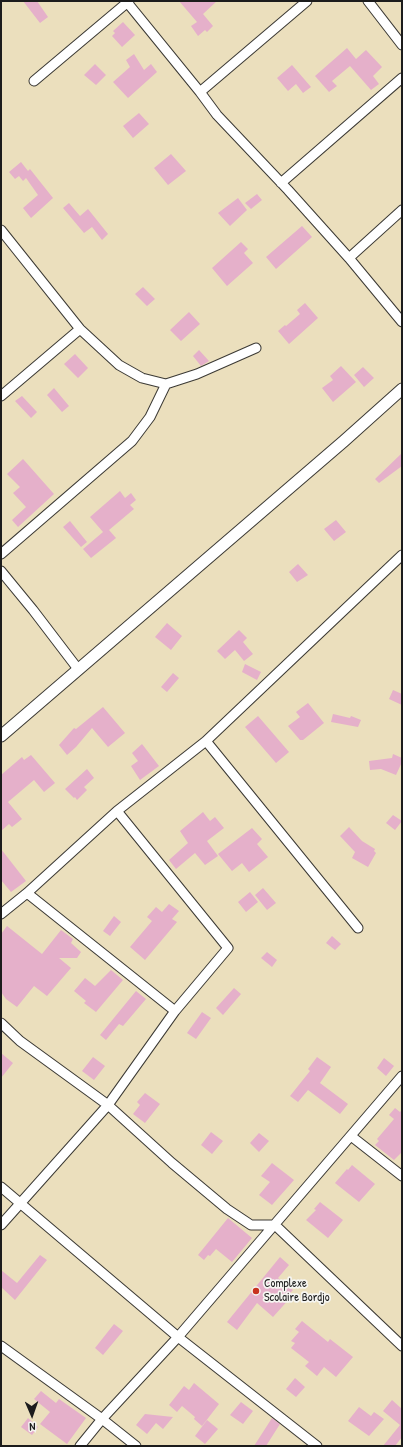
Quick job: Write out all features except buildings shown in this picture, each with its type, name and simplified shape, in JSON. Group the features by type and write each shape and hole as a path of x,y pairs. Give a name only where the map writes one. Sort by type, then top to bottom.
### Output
{"street":[{"path":"200,92 307,1"},
{"path":"368,1 402,45"},
{"path":"34,81 127,2 217,115 349,258 402,322"},
{"path":"281,183 402,78"},
{"path":"349,258 402,210"},
{"path":"1,230 80,329 120,365 136,376 166,384 197,374 256,348"},
{"path":"1,396 80,329"},
{"path":"1,554 132,441 150,418 166,384"},
{"path":"1,736 338,446 402,389"},
{"path":"1,914 27,893 117,811 206,741 402,555"},
{"path":"1,571 78,669"},
{"path":"206,741 358,928"},
{"path":"1,1225 108,1105 175,1011 228,948 117,811"},
{"path":"27,893 175,1011"},
{"path":"1,1023 20,1041 108,1105 172,1163 227,1209 251,1225 275,1226 402,1346"},
{"path":"80,1446 102,1419 178,1337 275,1226 402,1076"},
{"path":"351,1136 402,1176"},
{"path":"1,1187 178,1337 317,1446"},
{"path":"1,1346 102,1419 136,1446"}],"place":[{"name":"Complexe Scolaire Bordjo","path":"256,1291"}]}
